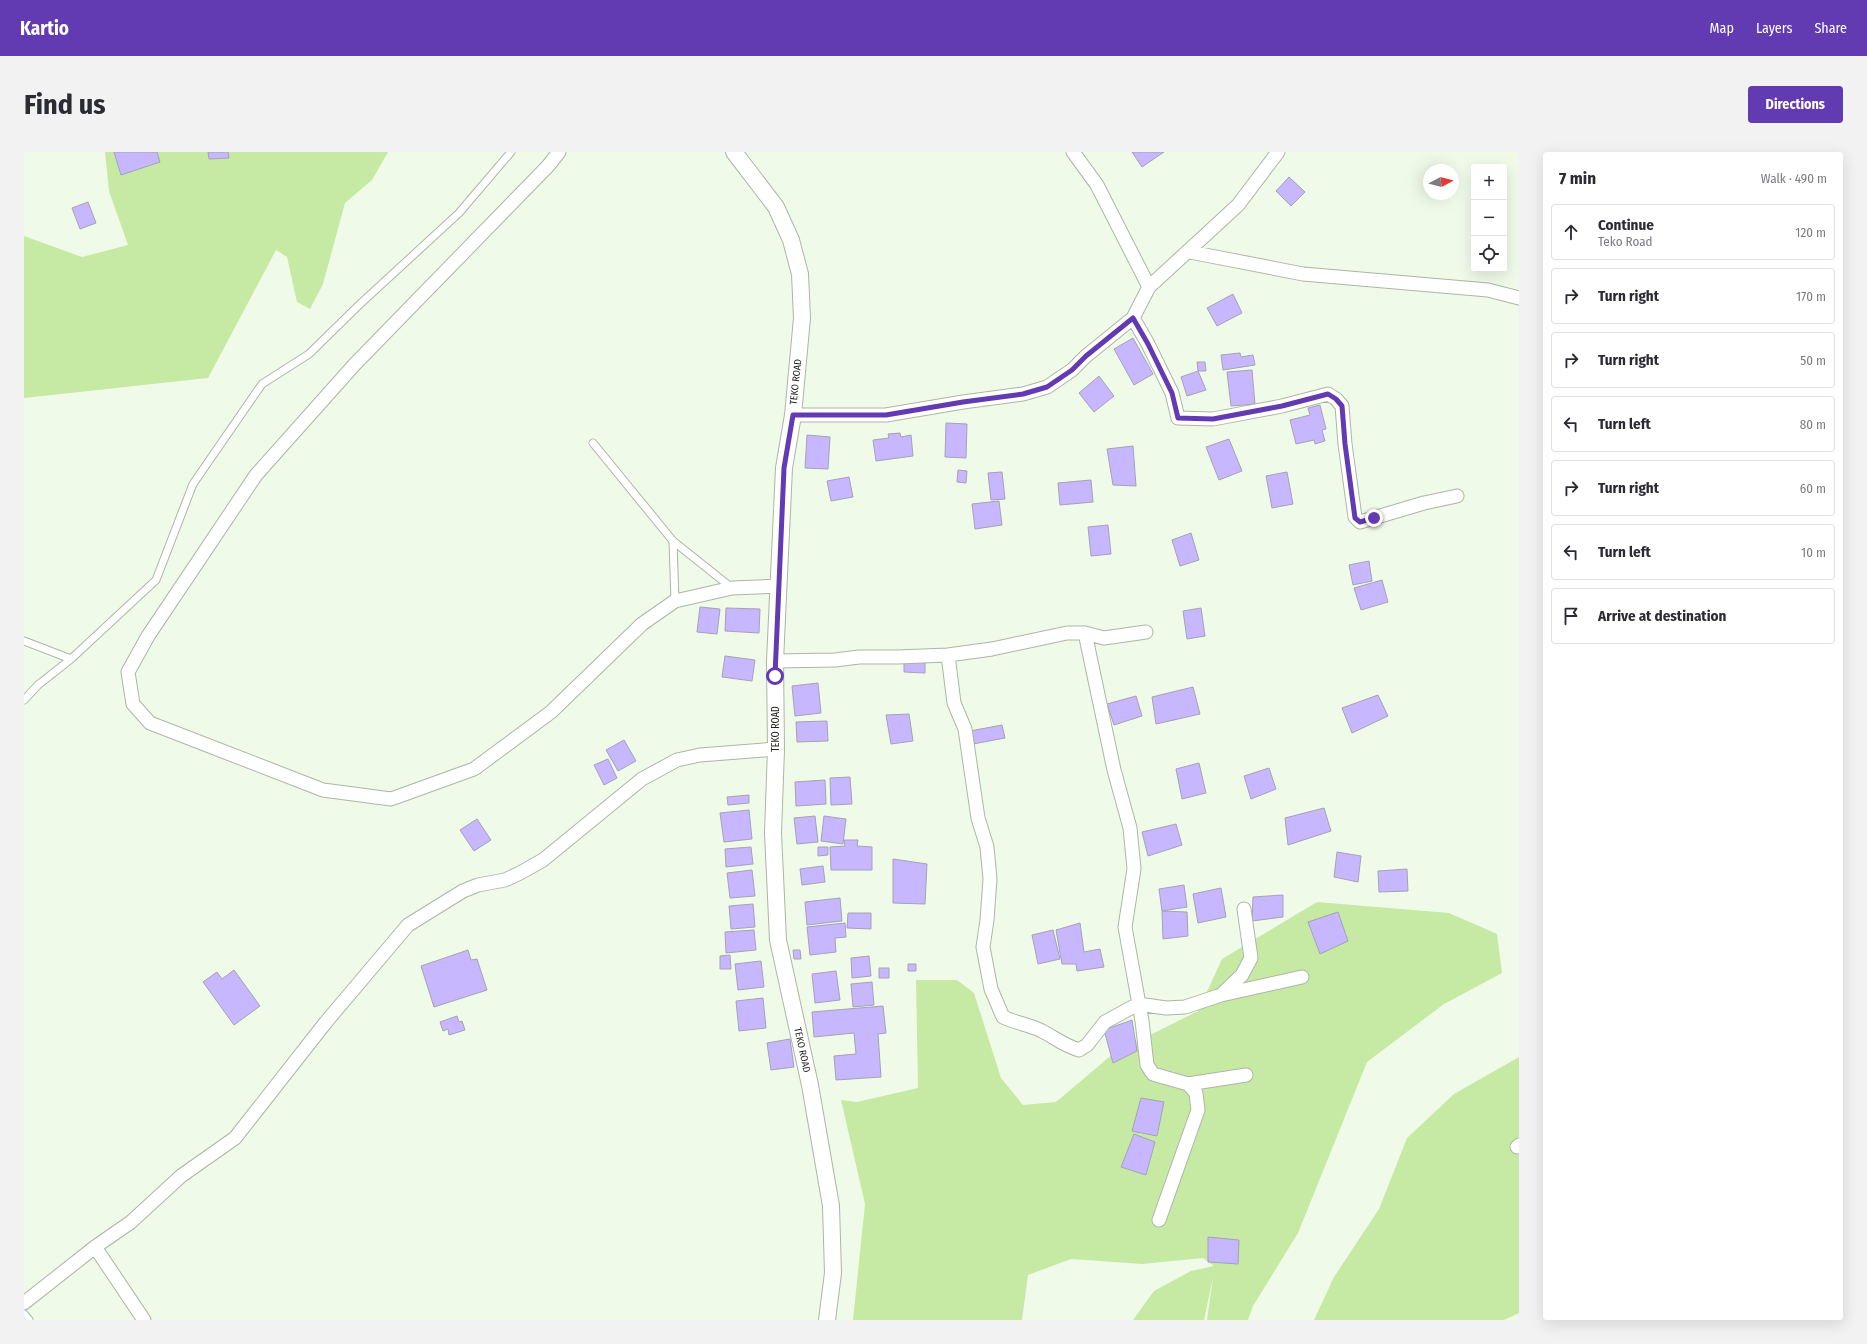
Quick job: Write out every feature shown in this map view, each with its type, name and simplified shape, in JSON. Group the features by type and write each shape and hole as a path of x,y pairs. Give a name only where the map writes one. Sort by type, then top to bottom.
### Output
{"street":[{"path":"559,152 548,166 355,364 256,475 148,636 128,672 133,704 150,724 323,790 391,799 474,769 552,712 642,624 675,601 732,588 779,586"},
{"name":"TEKO ROAD","path":"734,152 776,207 791,240 800,274 802,318 793,415 784,468 775,661 776,749 773,833 778,940 810,1085 831,1206 833,1273 827,1320"},
{"path":"1073,152 1097,185 1149,287"},
{"path":"793,415 886,415 1023,394 1047,387 1072,370 1086,356 1133,318 1149,287 1190,252 1238,205 1278,152"},
{"path":"1190,252 1303,274 1488,290 1519,298"},
{"path":"1133,318 1148,344 1172,393 1178,418 1213,419 1282,406 1328,394 1336,399 1342,406 1345,444 1355,518 1360,522 1424,503 1457,496"},
{"path":"775,661 835,660 859,656 897,658 948,655 992,649 1067,633 1085,633 1104,638 1146,632"},
{"path":"1085,633 1114,770 1130,828 1134,869 1125,927 1142,1021 1148,1065 1153,1074 1188,1084 1246,1075"},
{"path":"948,655 954,703 965,729 978,818 987,847 990,879 987,920 983,947 991,989 1003,1017 1014,1023 1041,1031 1068,1047 1079,1050 1087,1045 1105,1022 1138,1004 1166,1008 1185,1007 1221,995 1302,977"},
{"path":"24,1303 95,1247 131,1222 181,1176 235,1138 326,1022 408,925 463,891 478,885 505,880 543,860 642,779 677,760 700,755 776,749"},
{"path":"1221,995 1242,975 1251,958 1244,909"},
{"path":"1159,1220 1198,1110 1196,1093 1188,1084"},
{"path":"95,1247 144,1320"}],"lane":[{"path":"24,700 38,685 71,659 156,580 193,484 262,384 309,354 359,305 459,213 511,152"},
{"path":"593,443 673,541 732,588"},
{"path":"673,541 675,601"},
{"path":"24,641 71,659"},
{"path":"24,1314 29,1320"}],"green space":[{"path":"105,152 388,152 372,180 345,203 323,284 310,309 297,302 287,257 276,250 208,378 24,398 24,236 82,257 128,245 109,191"},
{"path":"1317,902 1449,913 1497,934 1502,973 1444,1004 1367,1062 1298,1233 1253,1306 1248,1320 1207,1320 1213,1277 1204,1320 1133,1320 1154,1291 1191,1271 1214,1266 1203,1258 1142,1264 1071,1259 1028,1275 1022,1320 853,1320 865,1204 841,1100 857,1102 918,1088 916,980 957,980 974,993 1001,1078 1023,1105 1056,1102 1114,1053 1198,1011 1222,959"},
{"path":"1519,1057 1519,1313 1504,1320 1314,1320 1334,1277 1379,1209 1407,1138 1454,1094"}],"building":[{"path":"114,152 157,152 160,162 121,175"},
{"path":"208,152 228,152 229,158 209,159"},
{"path":"1132,152 1164,152 1142,167"},
{"path":"1289,177 1305,192 1291,206 1276,191"},
{"path":"88,202 96,223 80,229 72,208"},
{"path":"1233,294 1242,313 1217,326 1207,308"},
{"path":"1133,338 1153,374 1134,385 1114,349"},
{"path":"1240,353 1241,357 1253,355 1255,365 1223,370 1221,355"},
{"path":"1197,362 1205,362 1206,371 1198,371"},
{"path":"1252,370 1255,404 1231,406 1227,372"},
{"path":"1198,371 1206,390 1187,396 1181,377"},
{"path":"1099,376 1114,396 1094,412 1079,393"},
{"path":"1320,405 1326,429 1322,430 1325,441 1315,444 1314,440 1296,444 1290,420 1310,415 1308,408"},
{"path":"946,423 967,424 966,458 945,457"},
{"path":"900,433 901,437 911,435 913,456 876,461 873,440 889,438 888,434"},
{"path":"807,435 830,437 828,469 805,468"},
{"path":"1229,439 1242,471 1219,480 1206,447"},
{"path":"1133,446 1136,486 1113,485 1107,449"},
{"path":"958,470 967,471 966,483 957,482"},
{"path":"1002,472 1005,499 991,500 988,473"},
{"path":"1287,472 1293,504 1272,508 1266,476"},
{"path":"849,477 853,497 831,501 827,481"},
{"path":"1091,480 1093,502 1060,505 1058,483"},
{"path":"999,501 1002,525 975,529 972,504"},
{"path":"1108,525 1111,554 1091,556 1088,527"},
{"path":"1191,533 1199,560 1180,566 1172,540"},
{"path":"1369,561 1372,581 1353,585 1349,565"},
{"path":"1382,580 1388,602 1361,610 1354,588"},
{"path":"700,607 720,609 717,634 697,632"},
{"path":"726,608 760,609 759,633 725,631"},
{"path":"1201,608 1205,636 1187,639 1183,611"},
{"path":"725,656 755,660 752,681 722,677"},
{"path":"904,662 925,662 925,673 904,672"},
{"path":"818,683 821,713 795,716 792,686"},
{"path":"1193,687 1200,714 1156,724 1152,697"},
{"path":"1378,695 1388,716 1352,733 1342,708"},
{"path":"1136,696 1142,716 1114,725 1107,704"},
{"path":"909,714 913,741 891,744 886,715"},
{"path":"827,721 828,741 797,742 796,722"},
{"path":"1002,725 1005,738 973,744 970,731"},
{"path":"624,740 636,761 618,771 606,750"},
{"path":"608,759 617,778 604,785 594,765"},
{"path":"1199,763 1206,793 1182,799 1176,769"},
{"path":"1269,768 1276,789 1251,799 1244,776"},
{"path":"850,777 852,804 831,805 830,778"},
{"path":"825,780 826,804 796,806 795,782"},
{"path":"749,795 749,803 728,805 727,797"},
{"path":"1324,808 1331,831 1288,845 1285,818"},
{"path":"749,810 752,839 724,842 720,813"},
{"path":"815,816 818,842 797,844 794,818"},
{"path":"824,816 846,819 843,844 821,841"},
{"path":"477,819 491,840 474,851 460,830"},
{"path":"1176,824 1182,845 1148,856 1142,832"},
{"path":"844,840 858,840 857,846 872,847 872,870 831,870 830,847 845,846"},
{"path":"751,847 753,864 726,867 725,849"},
{"path":"818,847 828,847 828,855 818,856"},
{"path":"1337,852 1361,856 1358,882 1334,877"},
{"path":"893,859 927,864 925,904 893,903"},
{"path":"823,866 825,882 802,885 800,869"},
{"path":"1407,869 1408,891 1379,892 1378,871"},
{"path":"752,870 755,896 730,898 727,873"},
{"path":"1184,885 1187,907 1162,911 1159,889"},
{"path":"1221,888 1226,917 1198,923 1193,894"},
{"path":"1283,895 1283,917 1252,921 1253,897"},
{"path":"840,898 842,921 807,925 805,902"},
{"path":"753,904 755,927 731,929 729,906"},
{"path":"1162,911 1187,912 1188,936 1163,939"},
{"path":"1338,912 1348,941 1320,954 1308,922"},
{"path":"848,913 871,913 871,929 847,928"},
{"path":"845,923 846,937 835,938 836,952 810,955 807,927"},
{"path":"1080,923 1084,952 1100,949 1104,967 1077,971 1076,964 1062,964 1056,930"},
{"path":"754,930 756,950 726,953 725,932"},
{"path":"1053,930 1060,959 1038,964 1032,935"},
{"path":"468,950 471,960 477,959 487,990 434,1007 421,966"},
{"path":"793,950 800,950 801,959 794,959"},
{"path":"730,955 731,969 720,969 720,956"},
{"path":"869,956 871,976 852,978 851,958"},
{"path":"761,961 764,987 738,990 735,964"},
{"path":"908,964 916,964 916,971 908,971"},
{"path":"879,968 889,968 889,978 879,978"},
{"path":"234,970 260,1006 234,1025 203,982 217,972 222,979"},
{"path":"836,971 840,1000 815,1003 812,974"},
{"path":"872,982 874,1005 853,1007 851,984"},
{"path":"763,998 766,1028 739,1031 736,1001"},
{"path":"883,1006 886,1033 878,1034 881,1077 836,1080 834,1056 856,1054 854,1033 814,1037 812,1012"},
{"path":"457,1016 459,1022 462,1021 465,1030 449,1035 448,1029 443,1031 440,1022"},
{"path":"1132,1020 1137,1051 1113,1063 1104,1030"},
{"path":"790,1039 794,1067 771,1070 767,1043"},
{"path":"1141,1098 1164,1102 1157,1136 1132,1131"},
{"path":"1134,1134 1155,1142 1146,1175 1121,1167"},
{"path":"1208,1237 1239,1240 1238,1264 1208,1262"}],"route":[{"path":"775,676 784,468 793,415 886,415 1023,394 1047,387 1072,370 1086,356 1133,318 1148,344 1172,393 1178,418 1213,419 1282,406 1328,394 1336,399 1342,406 1345,444 1355,518 1360,522 1374,518"}]}
